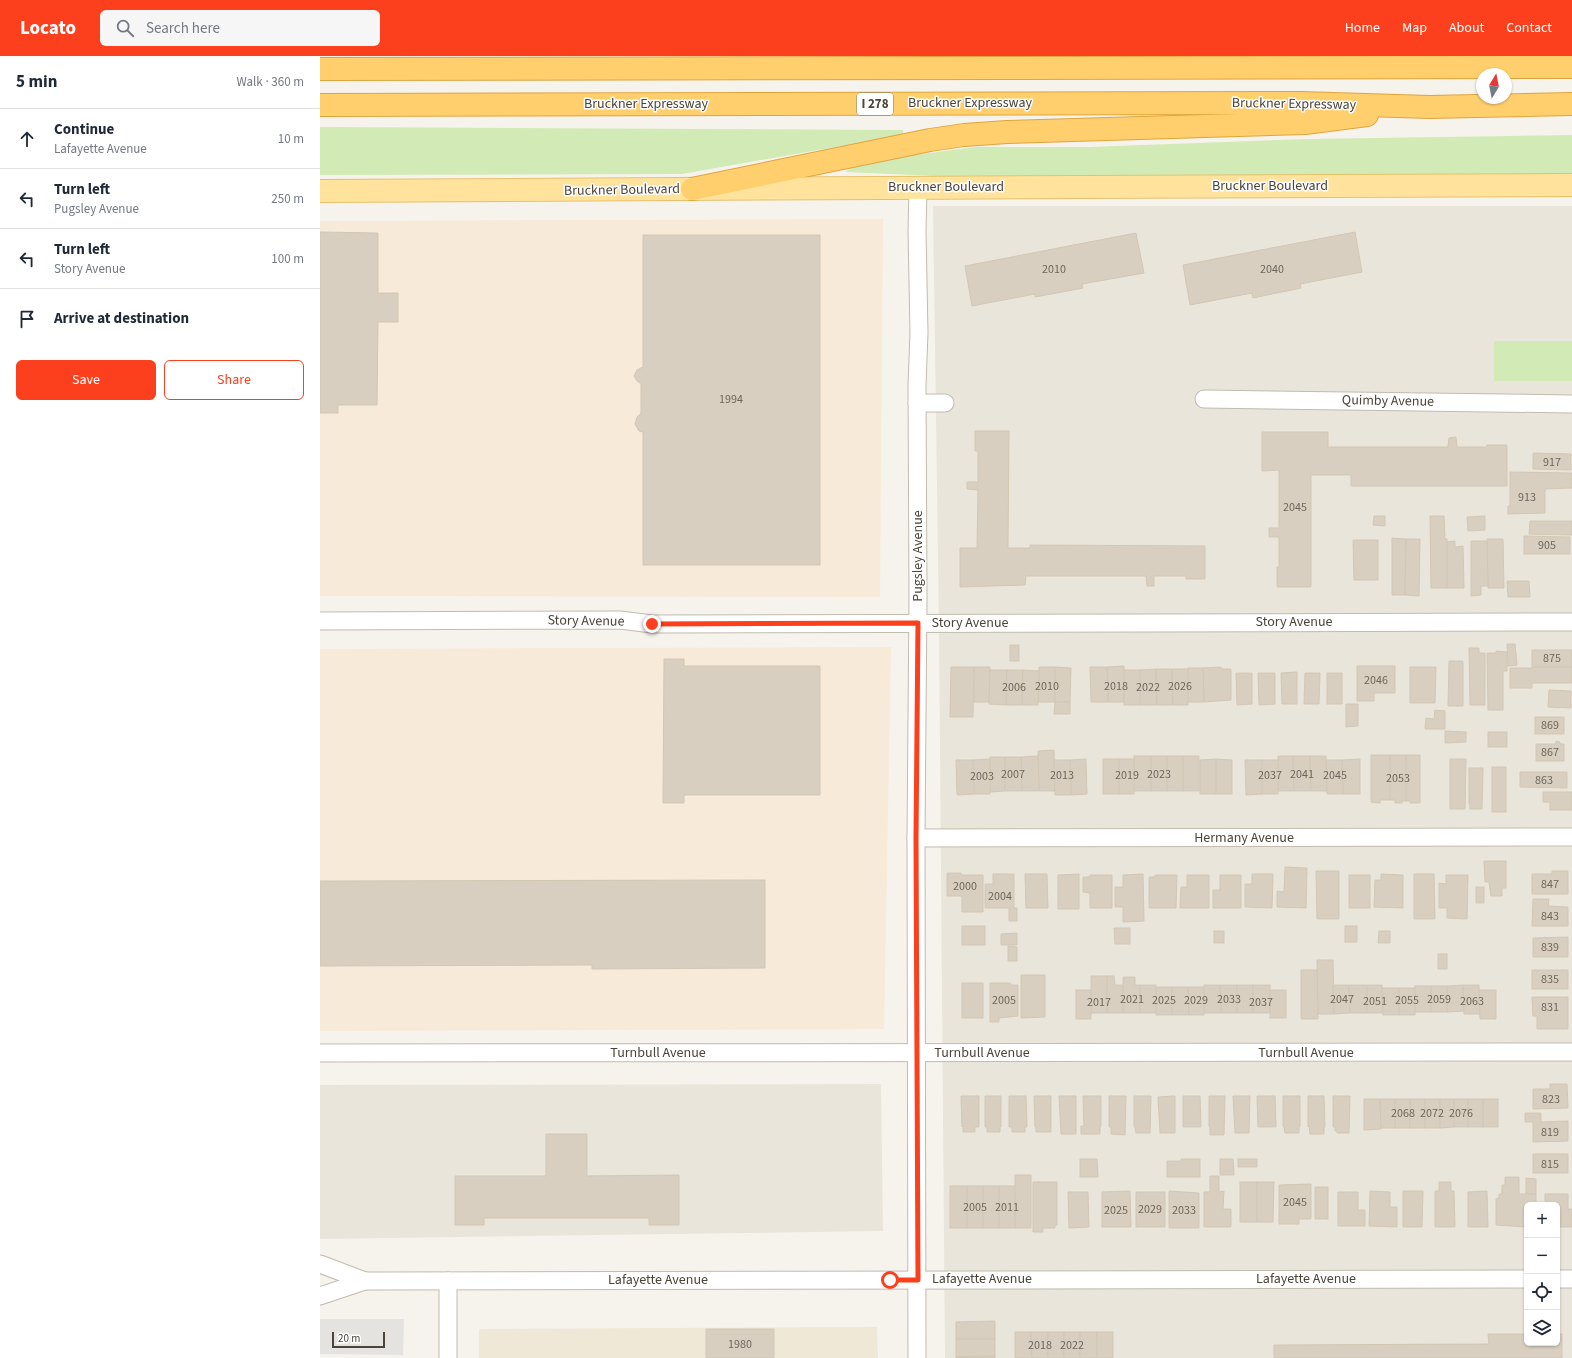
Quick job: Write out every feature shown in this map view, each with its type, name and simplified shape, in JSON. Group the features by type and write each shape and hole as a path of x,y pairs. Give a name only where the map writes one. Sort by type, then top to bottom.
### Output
{"highway":[{"path":"1320,56 1402,68"},
{"path":"320,69 1572,67"},
{"name":"Bruckner Expressway","path":"320,105 1301,103 1429,107 1572,104"},
{"path":"692,189 915,143 964,135 1007,132 1305,123 1429,107"}],"main road":[{"name":"Bruckner Boulevard","path":"320,191 1572,185"}],"street":[{"name":"Pugsley Avenue","path":"917,1358 918,1054 916,838 918,623 917,403 919,333 917,231 918,187"},
{"name":"Quimby Avenue","path":"1204,399 1572,404"},
{"path":"917,403 945,403"},
{"name":"Story Avenue","path":"320,621 620,620 652,624 1572,622"},
{"name":"Hermany Avenue","path":"916,838 1572,838"},
{"name":"Turnbull Avenue","path":"320,1053 918,1054 1572,1052"},
{"name":"Lafayette Avenue","path":"320,1264 366,1281"},
{"name":"Lafayette Avenue","path":"320,1296 366,1281 1524,1279"},
{"path":"1560,1279 1572,1279"},
{"path":"448,1281 448,1358"}],"shaded area":[{"path":"933,206 1572,206 1572,1358 945,1358 939,628"},
{"path":"883,219 880,597 320,596 320,221"},
{"path":"891,647 884,1029 320,1031 320,649"},
{"path":"881,1084 883,1231 320,1239 320,1085"},
{"path":"320,1319 404,1319 403,1355 320,1354"},
{"path":"877,1327 878,1358 479,1358 479,1329"}],"green space":[{"path":"320,127 903,130 903,135 682,174 320,175"},
{"path":"1572,135 1572,174 937,176 845,172 860,162 976,147 1089,147 1307,139"},
{"path":"1494,341 1572,341 1572,381 1494,381"}],"building":[{"path":"320,232 378,233 378,293 398,293 398,322 378,322 377,405 338,405 338,413 320,413"},
{"path":"1355,232 1362,272 1300,284 1301,288 1253,298 1252,293 1190,305 1183,265"},
{"path":"1136,233 1144,273 1082,284 1083,288 1073,290 1035,297 1035,294 972,306 965,266"},
{"path":"643,235 820,235 820,565 643,565 643,432 639,431 635,424 637,417 641,413 641,384 634,376 637,370 643,367"},
{"path":"975,431 1009,431 1008,548 1030,548 1030,545 1205,546 1205,579 1186,579 1186,576 1154,576 1154,586 1147,586 1146,576 1026,576 1025,585 960,587 960,548 977,548 978,490 967,489 967,482 978,482 978,451 975,451"},
{"path":"1262,432 1328,432 1328,447 1448,447 1449,438 1456,437 1457,447 1507,445 1507,486 1351,486 1351,475 1311,475 1311,587 1277,587 1279,537 1269,537 1269,528 1279,528 1279,470 1262,471"},
{"path":"1533,453 1571,454 1571,470 1533,469"},
{"path":"1510,472 1572,473 1572,488 1545,489 1545,513 1508,514 1508,506 1510,506"},
{"path":"1374,516 1385,516 1385,526 1373,525"},
{"path":"1430,516 1444,516 1445,539 1447,539 1447,588 1431,588"},
{"path":"1485,516 1485,530 1468,531 1467,517"},
{"path":"1530,521 1572,521 1572,535 1529,534"},
{"path":"1524,536 1570,537 1570,554 1524,554"},
{"path":"1392,538 1406,539 1405,595 1392,595"},
{"path":"1406,539 1420,539 1419,596 1405,595"},
{"path":"1487,539 1503,539 1504,588 1488,588"},
{"path":"1353,540 1378,540 1378,580 1354,580"},
{"path":"1455,541 1455,547 1463,546 1464,588 1447,588 1447,542"},
{"path":"1471,541 1487,541 1488,586 1481,586 1481,595 1471,596"},
{"path":"1507,581 1529,581 1530,597 1508,597"},
{"path":"1507,644 1515,644 1517,665 1508,666"},
{"path":"1010,645 1019,645 1019,661 1010,661"},
{"path":"1469,648 1479,648 1479,653 1485,653 1485,705 1470,705"},
{"path":"1532,650 1572,650 1572,667 1532,667"},
{"path":"1496,651 1507,652 1507,671 1503,671 1503,710 1488,710 1487,653 1496,653"},
{"path":"664,659 684,659 684,666 820,666 820,795 684,795 684,803 663,803"},
{"path":"1449,661 1463,661 1463,706 1448,706"},
{"path":"1124,666 1124,702 1108,702 1107,667"},
{"path":"1357,666 1395,666 1395,693 1374,693 1374,701 1357,701"},
{"path":"951,667 974,667 973,717 950,717"},
{"path":"974,667 990,667 989,702 974,702"},
{"path":"1039,667 1055,667 1055,702 1038,702"},
{"path":"1055,667 1071,668 1070,702 1055,702"},
{"path":"1090,667 1107,667 1108,702 1091,702"},
{"path":"1221,667 1221,669 1231,669 1231,700 1204,702 1203,668"},
{"path":"1410,667 1436,667 1435,703 1410,703"},
{"path":"1572,667 1572,683 1532,683 1532,688 1510,688 1510,668"},
{"path":"1188,668 1203,668 1204,702 1188,702"},
{"path":"1156,669 1157,705 1140,705 1140,670"},
{"path":"1156,669 1172,669 1173,705 1157,705"},
{"path":"1172,669 1188,669 1188,705 1173,705"},
{"path":"990,670 1007,670 1006,705 989,704"},
{"path":"1007,670 1023,670 1022,705 1006,705"},
{"path":"1023,670 1039,671 1038,705 1022,705"},
{"path":"1124,670 1140,670 1140,705 1124,705"},
{"path":"1297,672 1297,704 1282,704 1281,673"},
{"path":"1236,673 1252,673 1252,704 1237,705"},
{"path":"1258,673 1275,673 1275,704 1259,705"},
{"path":"1305,673 1320,673 1319,704 1304,704"},
{"path":"1327,673 1342,673 1342,704 1327,704"},
{"path":"1549,690 1571,691 1571,708 1548,707"},
{"path":"1055,702 1070,702 1070,714 1054,714"},
{"path":"1346,704 1358,704 1358,726 1346,727"},
{"path":"1435,710 1445,711 1445,729 1425,729 1426,718 1434,719"},
{"path":"1535,717 1564,717 1564,734 1535,734"},
{"path":"1445,731 1466,732 1466,742 1445,743"},
{"path":"1488,732 1507,732 1507,747 1488,747"},
{"path":"1556,741 1560,742 1560,744 1564,744 1564,761 1536,761 1536,744 1556,744"},
{"path":"1054,750 1055,791 1039,791 1038,751"},
{"path":"1371,755 1390,755 1390,800 1380,800 1380,803 1371,802"},
{"path":"1390,755 1406,755 1406,801 1402,801 1402,803 1395,803 1395,800 1390,800"},
{"path":"1406,755 1420,755 1420,803 1410,803 1410,801 1406,801"},
{"path":"1038,756 1039,791 1022,791 1021,757"},
{"path":"1134,756 1151,756 1151,791 1134,791"},
{"path":"1151,756 1167,756 1167,791 1151,791"},
{"path":"1167,756 1183,756 1183,791 1167,791"},
{"path":"1183,756 1199,756 1199,791 1183,791"},
{"path":"1278,756 1293,756 1294,791 1278,791"},
{"path":"1293,756 1310,756 1311,791 1294,791"},
{"path":"1310,756 1326,756 1327,791 1311,791"},
{"path":"990,757 1005,757 1005,791 990,792"},
{"path":"1005,757 1021,757 1022,791 1005,791"},
{"path":"990,759 990,794 974,794 973,760"},
{"path":"1086,759 1087,794 1071,795 1070,760"},
{"path":"1103,759 1119,759 1119,794 1103,794"},
{"path":"1119,759 1134,759 1134,794 1119,794"},
{"path":"1216,759 1216,794 1200,794 1200,760"},
{"path":"1216,759 1232,760 1232,794 1216,794"},
{"path":"1360,759 1360,794 1343,794 1342,760"},
{"path":"1450,759 1466,759 1465,809 1450,809"},
{"path":"956,760 973,760 974,794 957,795"},
{"path":"1054,760 1070,760 1071,795 1055,795"},
{"path":"1245,760 1262,760 1262,794 1246,795"},
{"path":"1262,760 1278,760 1278,794 1262,794"},
{"path":"1326,760 1342,760 1343,794 1327,794"},
{"path":"1492,767 1506,767 1506,812 1492,812"},
{"path":"1469,768 1483,768 1482,809 1470,809"},
{"path":"1520,772 1567,772 1567,788 1520,787"},
{"path":"1543,792 1572,792 1572,810 1550,810 1550,802 1543,802"},
{"path":"1484,861 1506,861 1506,888 1502,888 1502,896 1491,896 1489,882 1485,882"},
{"path":"1285,867 1307,868 1306,908 1277,907 1277,891 1284,892"},
{"path":"1316,871 1339,871 1339,919 1317,919"},
{"path":"1552,871 1568,871 1568,894 1532,894 1532,874 1552,874"},
{"path":"947,873 961,873 961,875 983,875 983,912 962,912 962,896 947,896"},
{"path":"993,874 1014,874 1014,908 1017,908 1017,921 1009,921 1009,908 985,908 985,884 993,884"},
{"path":"1025,874 1047,874 1048,908 1026,908"},
{"path":"1079,874 1079,909 1058,909 1058,875"},
{"path":"1143,874 1144,921 1123,922 1123,907 1115,907 1115,887 1123,887 1123,875"},
{"path":"1252,874 1273,874 1272,908 1245,907 1245,884 1252,884"},
{"path":"1381,874 1403,875 1403,908 1374,907 1375,880 1381,880"},
{"path":"1414,874 1434,874 1435,919 1414,919"},
{"path":"1090,875 1112,875 1112,908 1090,908 1090,893 1083,892 1083,877 1090,877"},
{"path":"1155,875 1177,875 1176,908 1149,908 1149,877 1155,877"},
{"path":"1187,875 1209,875 1209,908 1180,908 1181,887 1187,887"},
{"path":"1220,875 1241,875 1241,908 1213,908 1213,890 1220,890"},
{"path":"1349,875 1370,875 1370,908 1349,908"},
{"path":"1446,875 1468,875 1467,919 1447,918 1447,908 1439,908 1439,883 1446,884"},
{"path":"765,880 765,968 592,969 592,965 320,966 320,881"},
{"path":"1476,887 1484,887 1484,903 1476,903"},
{"path":"1533,899 1549,899 1548,906 1568,907 1568,926 1532,926"},
{"path":"962,926 985,926 985,945 962,945"},
{"path":"1345,926 1357,926 1357,942 1345,942"},
{"path":"1114,928 1130,928 1130,944 1115,944"},
{"path":"1214,931 1224,931 1224,943 1214,943"},
{"path":"1379,931 1390,931 1390,943 1378,943"},
{"path":"1017,933 1017,945 1001,945 1001,934"},
{"path":"1568,937 1568,957 1533,957 1533,938"},
{"path":"1008,946 1017,947 1017,961 1008,961"},
{"path":"1438,954 1447,954 1447,969 1438,969"},
{"path":"1317,960 1333,960 1334,1014 1318,1014"},
{"path":"1301,970 1317,970 1318,1019 1301,1019"},
{"path":"1532,970 1568,970 1568,989 1532,989"},
{"path":"1021,975 1045,975 1045,1017 1021,1018"},
{"path":"1091,976 1107,976 1107,1013 1091,1013"},
{"path":"1107,976 1114,976 1115,985 1123,985 1123,1013 1107,1013"},
{"path":"1123,977 1135,977 1135,985 1140,985 1140,1013 1123,1013"},
{"path":"962,983 983,983 983,1018 962,1018"},
{"path":"990,983 1010,983 1011,985 1018,985 1018,1016 999,1018 999,1022 990,1022"},
{"path":"1140,985 1156,985 1156,1013 1140,1013"},
{"path":"1204,985 1220,985 1221,1013 1204,1013"},
{"path":"1220,985 1237,985 1237,1013 1221,1013"},
{"path":"1237,985 1253,985 1253,1013 1237,1013"},
{"path":"1253,985 1270,985 1270,1013 1253,1013"},
{"path":"1333,985 1349,985 1350,1013 1334,1014"},
{"path":"1349,985 1367,985 1367,1013 1350,1013"},
{"path":"1367,985 1382,985 1383,1013 1367,1013"},
{"path":"1463,985 1464,1011 1447,1012 1447,986"},
{"path":"1463,985 1479,985 1480,1014 1464,1014"},
{"path":"1415,986 1431,986 1431,1012 1415,1012"},
{"path":"1431,986 1447,986 1447,1012 1431,1012"},
{"path":"1156,987 1172,987 1172,1015 1156,1015"},
{"path":"1172,987 1188,987 1189,1015 1172,1015"},
{"path":"1188,987 1204,987 1204,1015 1189,1015"},
{"path":"1382,988 1399,988 1399,1015 1383,1015"},
{"path":"1399,988 1415,988 1415,1015 1399,1015"},
{"path":"1076,990 1091,990 1091,1019 1076,1019"},
{"path":"1270,990 1286,990 1286,1018 1270,1018"},
{"path":"1479,990 1496,990 1496,1019 1480,1019"},
{"path":"1532,997 1568,997 1568,1029 1537,1029 1537,1016 1533,1016"},
{"path":"1550,1084 1567,1084 1568,1108 1533,1109 1533,1089 1550,1089"},
{"path":"961,1096 979,1096 979,1127 975,1127 975,1132 963,1132"},
{"path":"985,1096 1001,1096 1000,1132 987,1132 987,1127 985,1127"},
{"path":"1009,1096 1026,1096 1027,1127 1025,1127 1025,1132 1012,1132 1012,1127 1009,1127"},
{"path":"1034,1096 1051,1096 1051,1132 1036,1132"},
{"path":"1059,1096 1076,1096 1076,1134 1061,1134"},
{"path":"1083,1096 1101,1096 1100,1134 1081,1134 1081,1126 1084,1126"},
{"path":"1109,1096 1126,1096 1125,1135 1111,1134 1111,1127 1109,1127"},
{"path":"1134,1096 1151,1096 1150,1133 1136,1133 1134,1127"},
{"path":"1175,1096 1175,1133 1160,1133 1158,1097"},
{"path":"1183,1096 1200,1096 1201,1127 1183,1127"},
{"path":"1209,1096 1225,1096 1224,1135 1210,1135"},
{"path":"1233,1096 1250,1096 1249,1133 1235,1133"},
{"path":"1257,1096 1275,1096 1276,1127 1258,1127"},
{"path":"1283,1096 1300,1096 1299,1133 1285,1133 1283,1127"},
{"path":"1308,1096 1324,1096 1324,1134 1310,1134 1309,1126 1308,1127"},
{"path":"1333,1096 1350,1096 1349,1133 1337,1133 1337,1131 1335,1131 1335,1127 1333,1127"},
{"path":"1364,1099 1380,1099 1381,1129 1364,1130"},
{"path":"1380,1099 1395,1099 1395,1128 1381,1128"},
{"path":"1395,1099 1410,1099 1410,1128 1395,1128"},
{"path":"1410,1099 1425,1099 1425,1128 1410,1128"},
{"path":"1425,1099 1440,1099 1440,1128 1425,1128"},
{"path":"1440,1099 1454,1099 1454,1127 1440,1128"},
{"path":"1454,1099 1468,1099 1468,1127 1454,1127"},
{"path":"1468,1099 1483,1099 1483,1127 1468,1127"},
{"path":"1483,1099 1498,1099 1498,1127 1483,1127"},
{"path":"1525,1113 1541,1113 1541,1122 1568,1121 1568,1141 1533,1142 1533,1122 1525,1122"},
{"path":"546,1134 587,1134 587,1176 679,1175 679,1225 649,1225 649,1218 484,1218 484,1225 455,1225 455,1176 546,1176"},
{"path":"1533,1154 1568,1154 1568,1173 1533,1173"},
{"path":"1080,1159 1097,1159 1098,1177 1080,1177"},
{"path":"1181,1159 1200,1159 1200,1177 1167,1177 1167,1161 1181,1161"},
{"path":"1220,1159 1233,1159 1234,1175 1220,1175"},
{"path":"1238,1159 1257,1159 1257,1167 1238,1167"},
{"path":"1015,1175 1031,1175 1031,1228 1015,1228"},
{"path":"1210,1176 1219,1176 1219,1192 1224,1191 1223,1209 1231,1209 1231,1227 1204,1227 1204,1192 1210,1192"},
{"path":"1505,1177 1519,1177 1519,1194 1536,1194 1536,1202 1524,1202 1524,1227 1496,1225 1496,1199 1499,1198 1499,1194 1502,1194 1502,1185 1505,1185"},
{"path":"1526,1178 1536,1179 1536,1194 1526,1194"},
{"path":"1033,1182 1057,1182 1057,1225 1055,1225 1055,1228 1043,1228 1043,1232 1033,1232"},
{"path":"1240,1182 1257,1182 1257,1222 1240,1222"},
{"path":"1257,1182 1274,1182 1273,1222 1257,1222"},
{"path":"1439,1182 1451,1182 1451,1191 1454,1191 1455,1227 1435,1227 1435,1191 1439,1191"},
{"path":"1311,1184 1311,1219 1299,1219 1299,1224 1279,1224 1279,1185"},
{"path":"950,1186 967,1186 967,1228 950,1228"},
{"path":"967,1186 983,1186 983,1228 967,1228"},
{"path":"983,1186 999,1186 999,1228 983,1228"},
{"path":"999,1186 1015,1186 1015,1228 999,1228"},
{"path":"1315,1187 1328,1187 1328,1219 1315,1219"},
{"path":"1130,1191 1131,1227 1102,1227 1102,1192"},
{"path":"1169,1191 1199,1193 1199,1228 1169,1228"},
{"path":"1370,1191 1390,1192 1390,1207 1397,1207 1397,1227 1369,1226"},
{"path":"1403,1191 1423,1191 1422,1227 1403,1227"},
{"path":"1487,1191 1488,1227 1468,1227 1468,1192"},
{"path":"1068,1192 1088,1192 1089,1227 1069,1228"},
{"path":"1136,1192 1165,1192 1165,1227 1136,1227"},
{"path":"1338,1192 1358,1192 1358,1210 1365,1210 1365,1226 1338,1226"},
{"path":"1545,1194 1568,1194 1568,1209 1572,1209 1572,1227 1560,1227 1560,1202 1545,1202"},
{"path":"995,1321 995,1339 956,1339 956,1322"},
{"path":"706,1329 774,1329 774,1358 706,1358"},
{"path":"1015,1332 1031,1332 1032,1358 1015,1358"},
{"path":"1031,1332 1048,1332 1048,1358 1032,1358"},
{"path":"1048,1332 1064,1332 1064,1358 1048,1358"},
{"path":"1064,1332 1080,1332 1080,1358 1064,1358"},
{"path":"1080,1332 1097,1332 1097,1358 1080,1358"},
{"path":"1097,1332 1113,1332 1113,1358 1097,1358"},
{"path":"1488,1334 1524,1334 1524,1346 1560,1346 1560,1334 1562,1334 1562,1358 1274,1358 1274,1345 1489,1344"},
{"path":"956,1339 995,1339 995,1356 956,1357"},
{"path":"995,1356 995,1358 956,1358 956,1357"}],"route":[{"path":"652,624 918,623 916,838 918,1280 890,1280"}]}
